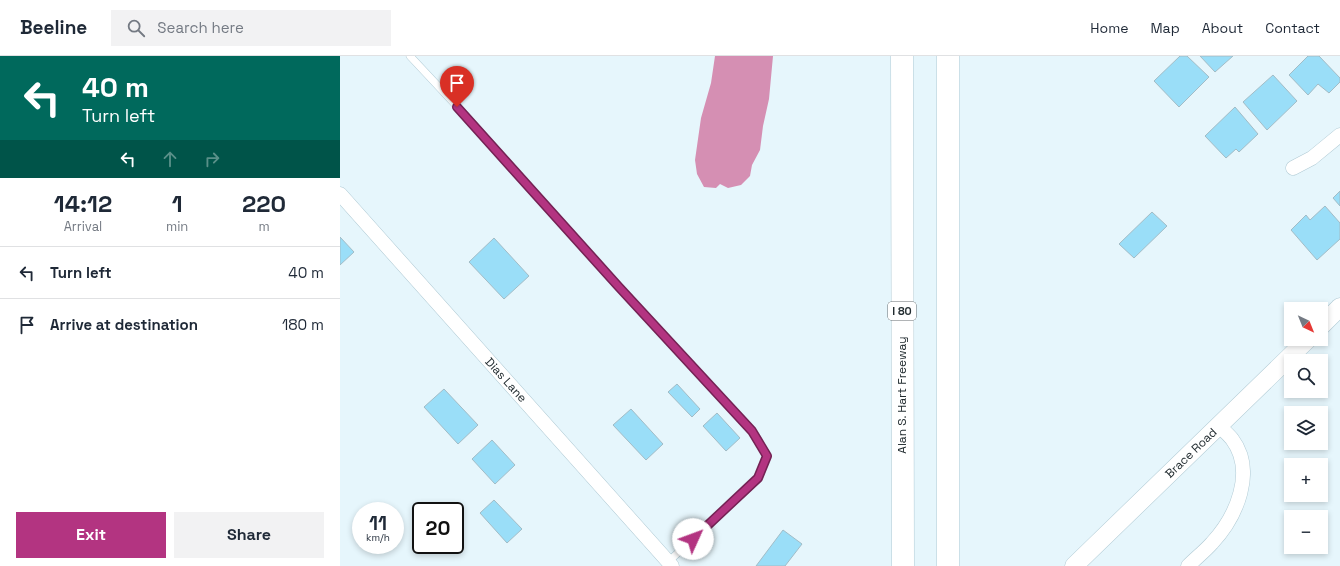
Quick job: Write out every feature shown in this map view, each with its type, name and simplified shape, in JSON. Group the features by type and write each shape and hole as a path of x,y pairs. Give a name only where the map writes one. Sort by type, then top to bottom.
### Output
{"highway":[{"name":"Alan S. Hart Freeway","path":"902,56 903,566"},
{"path":"948,56 948,566"}],"street":[{"path":"1293,168 1312,158 1340,135"},
{"name":"Dias Lane","path":"340,194 670,564"},
{"path":"1328,319 1340,307"},
{"name":"Brace Road","path":"1074,566 1301,346"},
{"path":"1188,566 1213,542 1230,518 1242,491 1244,471 1239,453 1232,439 1219,426"}],"lane":[{"path":"410,56 467,117 618,286 752,431 767,456 758,478 670,564"}],"shaded area":[{"path":"715,56 773,56 769,99 763,126 760,150 752,165 750,176 741,185 728,188 720,184 716,188 704,187 697,174 695,160 701,118 711,83"}],"building":[{"path":"1180,56 1187,56 1209,77 1179,107 1154,81"},
{"path":"1200,56 1233,56 1215,72"},
{"path":"1308,56 1319,56 1340,78 1340,82 1329,93 1318,84 1308,95 1289,75"},
{"path":"1273,75 1297,101 1267,130 1243,102"},
{"path":"1235,107 1258,134 1239,152 1236,149 1226,158 1205,136"},
{"path":"1340,191 1340,206 1333,198"},
{"path":"1325,206 1340,223 1340,239 1317,260 1291,230 1306,215 1310,220"},
{"path":"1152,212 1167,226 1134,258 1119,244"},
{"path":"340,237 354,252 340,265"},
{"path":"494,238 529,276 504,299 469,262"},
{"path":"677,384 700,409 692,417 668,392"},
{"path":"444,389 478,425 458,444 424,407"},
{"path":"631,409 663,444 646,460 613,425"},
{"path":"717,413 740,438 726,451 703,426"},
{"path":"492,440 515,465 495,484 472,459"},
{"path":"494,500 522,529 507,543 480,513"},
{"path":"783,530 802,544 785,566 756,566"}],"route":[{"path":"457,107 618,286 752,431 767,456 758,478 693,539"}]}
